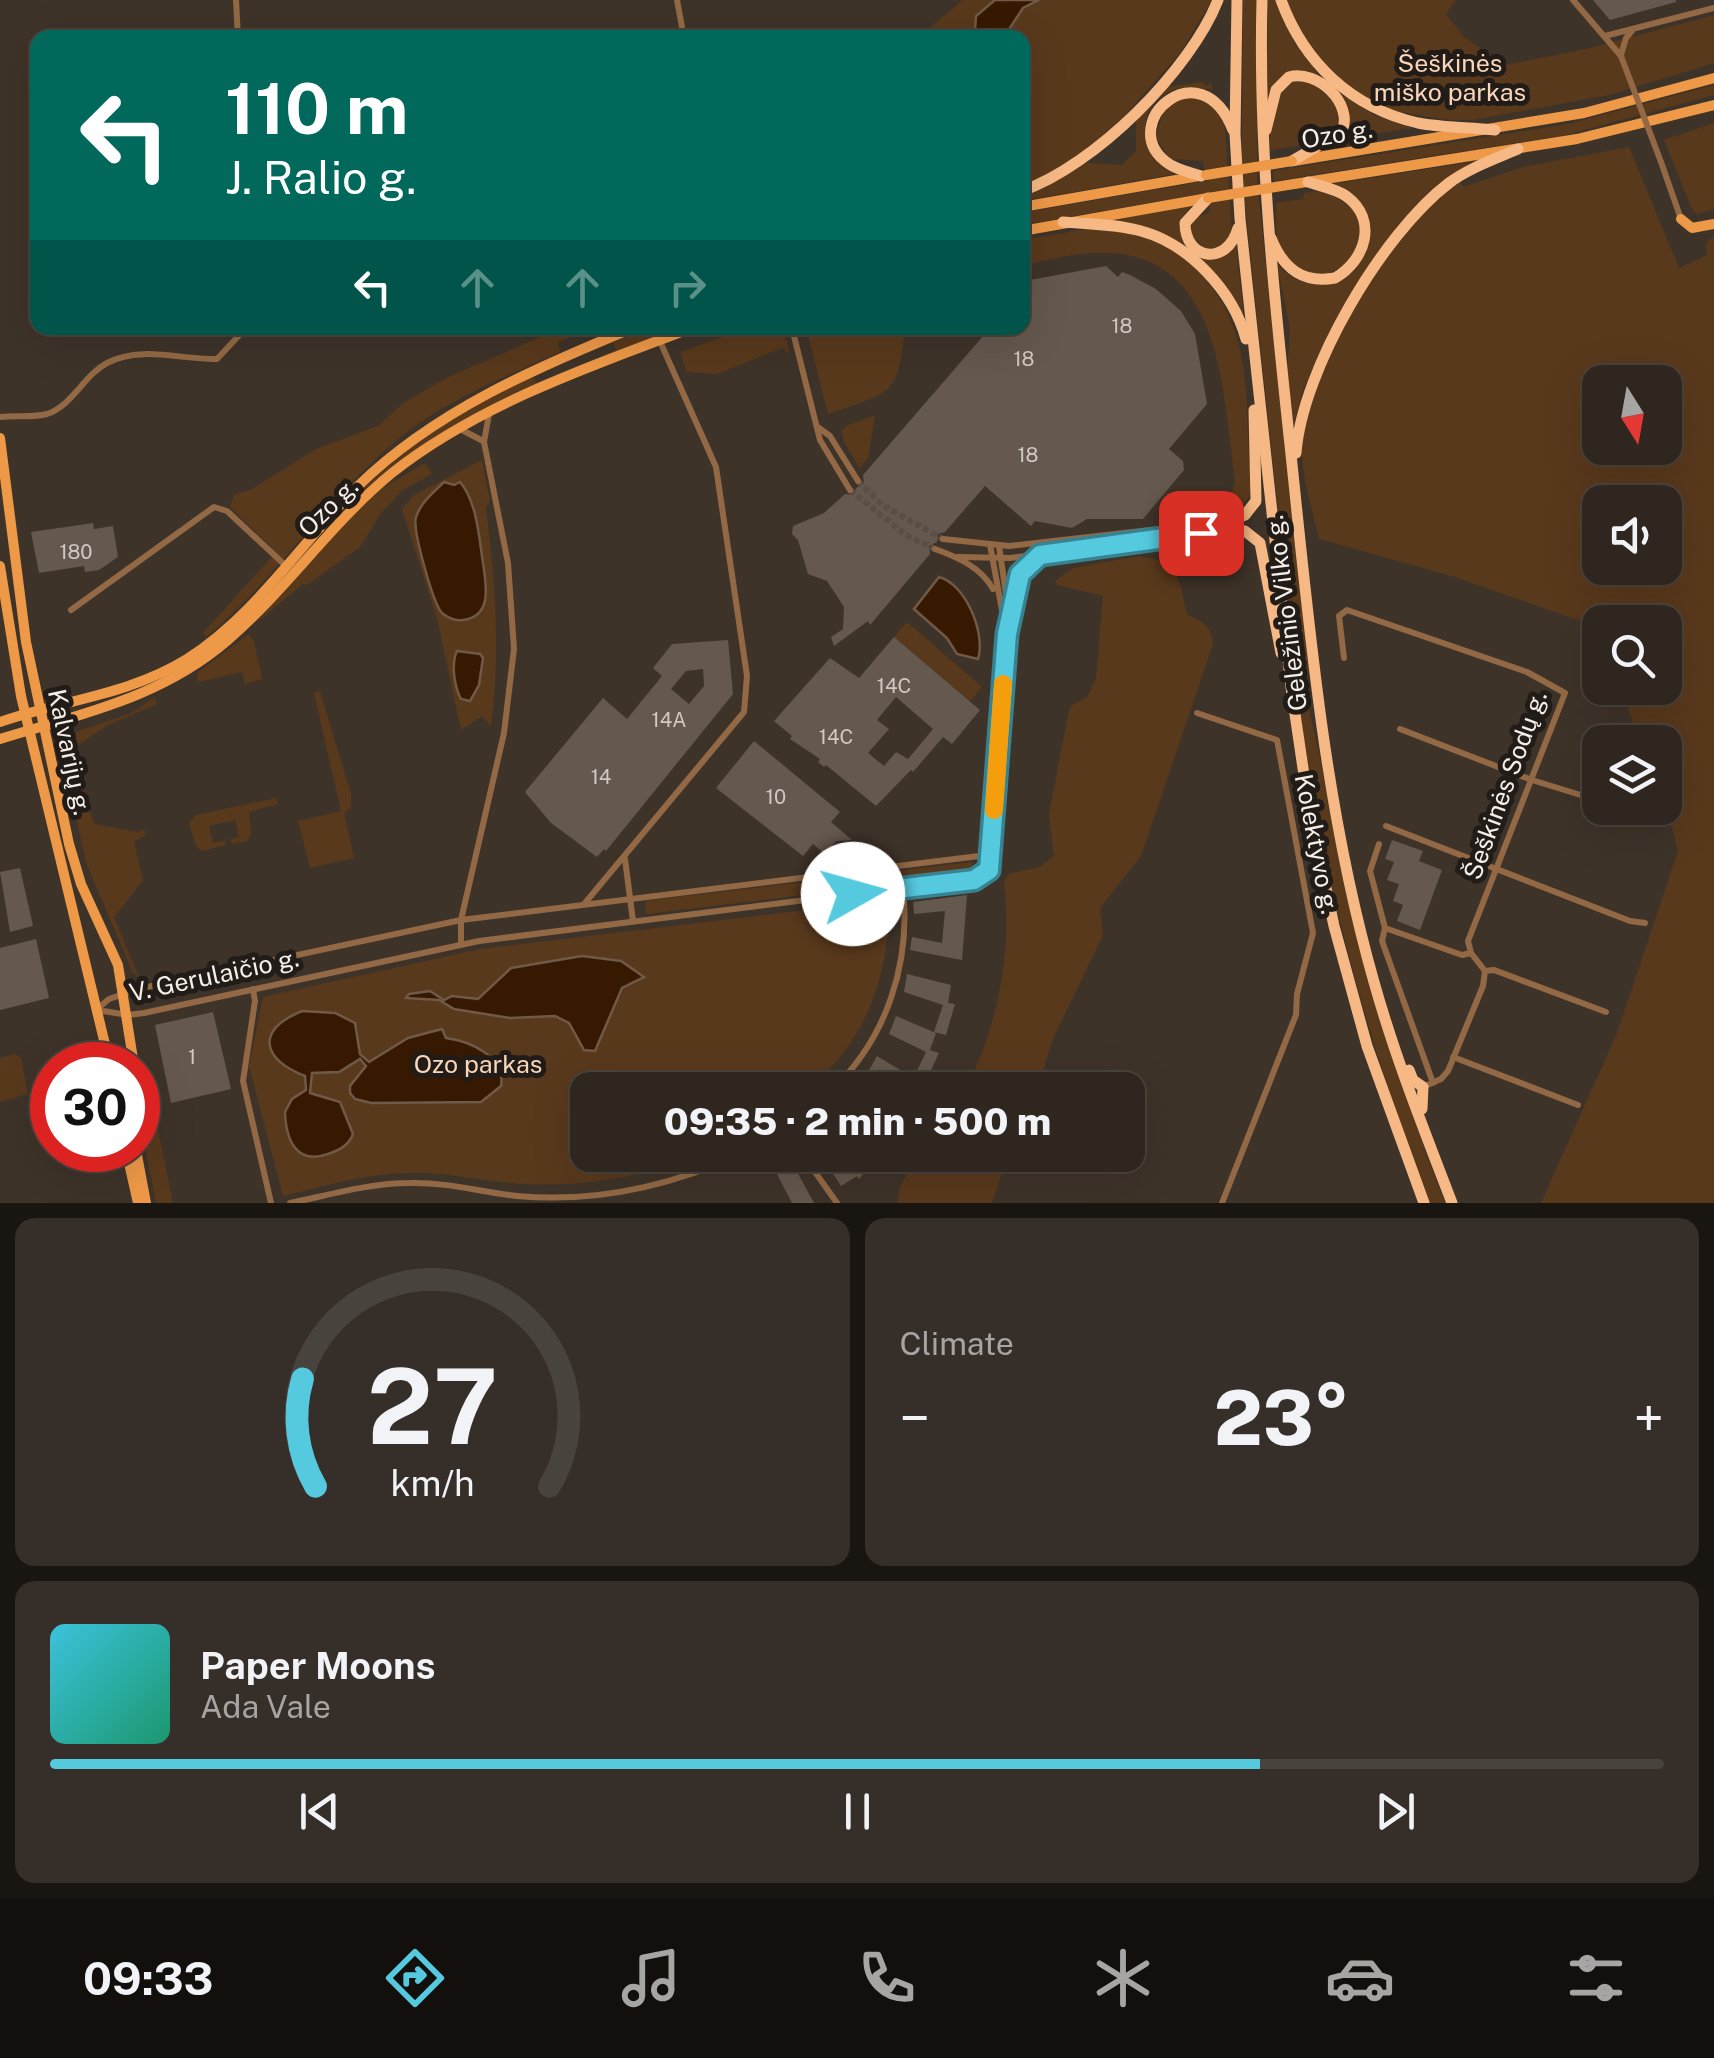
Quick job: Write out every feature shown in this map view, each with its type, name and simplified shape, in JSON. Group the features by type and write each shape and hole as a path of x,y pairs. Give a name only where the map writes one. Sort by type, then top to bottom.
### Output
{"highway":[{"path":"1030,187 1058,175 1106,143 1172,72 1218,0"},
{"name":"Geležinio Vilko g.","path":"1237,0 1235,134 1240,219 1291,691 1308,802 1334,926 1367,1046 1424,1203"},
{"name":"Geležinio Vilko g.","path":"1262,0 1266,228 1317,694 1344,856 1389,1031 1452,1203"},
{"path":"1281,0 1310,56 1352,96 1420,123 1495,130"},
{"path":"1262,149 1276,90 1289,77 1309,76 1342,105 1346,121 1336,138 1292,161"},
{"path":"1204,175 1175,167 1159,154 1151,135 1158,109 1173,96 1202,94 1224,112 1235,134"},
{"path":"1294,488 1298,431 1310,388 1342,322 1386,251 1449,182 1518,149"},
{"path":"1266,228 1280,258 1305,278 1335,278 1352,266 1366,238 1358,209 1341,193 1308,182"},
{"path":"1208,198 1185,223 1186,238 1199,250 1213,255 1227,250 1240,219"},
{"path":"1062,222 1137,230 1166,241 1217,284 1233,310 1244,332 1255,380 1252,435 1256,501 1230,525 1256,537 1262,550 1272,624 1291,691 1304,685 1317,694"},
{"path":"1389,1031 1413,1080 1428,1085 1420,1098 1432,1153"}],"main road":[{"name":"Ozo g.","path":"1030,206 1495,130 1647,98 1714,78"},
{"name":"Ozo g.","path":"1030,228 1518,149 1710,108"},
{"path":"1681,219 1692,228 1714,224"},
{"name":"Ozo g.","path":"0,722 106,695 172,668 226,629 347,498 406,442 447,415 619,335"},
{"name":"Ozo g.","path":"0,739 121,704 196,665 247,624 331,528 393,472 490,414 673,335"},
{"name":"Kalvarijų g.","path":"0,438 19,598 73,860 114,952 131,1042"},
{"name":"Kalvarijų g.","path":"0,566 25,714 104,1042"},
{"path":"131,1172 138,1203"},
{"path":"140,1172 146,1203"}],"street":[{"path":"236,0 238,30"},
{"path":"677,0 683,30"},
{"path":"1572,0 1621,56 1681,219"},
{"path":"1604,36 1714,8"},
{"path":"1621,56 1626,38 1637,28"},
{"path":"0,417 50,413 104,364 115,360 165,353 217,359 239,335"},
{"path":"584,904 744,712 746,693 716,467 658,335"},
{"path":"794,335 820,440 850,490"},
{"path":"461,944 461,920 500,752 514,649 508,565 484,442 490,414"},
{"path":"820,428 830,436 858,481"},
{"path":"460,429 484,442"},
{"path":"71,610 214,507 227,510 286,566"},
{"path":"943,539 995,546 1230,525"},
{"path":"958,558 991,560 1040,555 1230,525"},
{"path":"995,546 1010,621"},
{"path":"995,546 991,560 1007,634"},
{"path":"934,549 983,574 998,598"},
{"path":"989,870 1007,634 1020,574 1040,555"},
{"name":"Šeškinės Sodų g.","path":"1344,658 1339,616 1347,610 1562,688 1565,696 1468,940 1470,953"},
{"name":"Kolektyvo g.","path":"1197,713 1277,740 1314,933 1296,1014 1222,1203"},
{"path":"1400,729 1582,796"},
{"path":"1386,826 1630,921 1644,922"},
{"path":"1379,844 1370,871 1384,928 1382,941 1428,1085 1443,1078 1483,986 1485,971 1470,953 1462,955 1384,928"},
{"path":"989,870 979,856 992,846"},
{"name":"V. Gerulaičio g.","path":"96,1010 124,992 461,920 979,856"},
{"path":"624,858 634,922"},
{"name":"V. Gerulaičio g.","path":"96,1010 128,1016 461,944 974,880 989,870"},
{"path":"847,1072 871,1043 890,1002 904,945 903,888"},
{"path":"1485,971 1494,970 1606,1012"},
{"path":"253,989 255,1006 243,1081 271,1203"},
{"path":"1453,1057 1578,1106"},
{"path":"290,1203 406,1182 446,1184 521,1200 566,1199 630,1193 697,1172"},
{"path":"815,1172 836,1203"}],"green space":[{"path":"963,0 995,0 976,16 979,30 927,30"},
{"path":"1039,0 1212,0 1180,53 1101,142 1030,185 1030,30 1009,30 1023,8"},
{"path":"1243,0 1257,0 1257,181 1309,672 1305,681 1296,676 1246,213 1242,155"},
{"path":"1268,0 1275,0 1294,42 1319,75 1297,71 1282,78 1266,114"},
{"name":"Šeškinės miško parkas","path":"1286,0 1456,0 1446,14 1464,37 1505,65 1586,49 1714,15 1714,63 1610,95 1473,120 1448,120 1388,110 1349,88 1308,46"},
{"path":"1291,80 1314,83 1337,106 1339,128 1305,145 1270,150 1273,113"},
{"path":"1212,83 1212,89 1173,90 1159,98 1146,119 1155,155 1174,174 1030,200 1030,190 1085,163 1122,165 1136,151 1136,117 1166,87"},
{"path":"1714,85 1714,95 1566,135 1274,181 1273,171 1568,124"},
{"path":"1339,93 1374,115 1412,128 1342,139 1347,130"},
{"path":"1182,98 1200,98 1215,107 1225,126 1232,233 1221,249 1204,248 1192,236 1191,220 1210,212 1207,193 1030,224 1030,212 1206,181 1203,161 1170,159 1156,138 1164,108"},
{"path":"1714,123 1714,209 1697,214 1664,140"},
{"path":"1629,147 1679,268 1707,255 1706,244 1714,235 1714,1203 1541,1203 1617,1033 1678,851 1672,825 1682,825 1682,725 1634,725 1627,705 1682,705 1682,605 1582,605 1582,622 1455,577 1319,539 1306,486 1302,445 1311,399 1324,364 1362,294 1409,230 1459,179 1463,187 1523,167"},
{"path":"1479,161 1438,188 1330,331 1303,390 1294,426 1287,374 1290,330 1277,264 1305,282 1335,281 1356,270 1370,237 1366,212 1326,185"},
{"path":"1318,191 1347,204 1360,222 1360,241 1350,258 1334,271 1315,275 1296,270 1280,250 1276,203 1303,199 1304,193"},
{"path":"1191,206 1184,214 1181,232 1217,259 1236,245 1244,318 1231,294 1201,262 1165,243 1097,221"},
{"path":"1113,229 1157,242 1186,260 1215,292 1230,318 1244,371 1252,488 1242,506 1210,516 1209,510 1228,499 1235,478 1218,365 1207,328 1191,297 1167,272 1134,257 1091,253 1030,264 1030,239"},
{"path":"545,335 576,335 558,342 560,352 456,401 398,439 206,637 203,633 276,552 230,507 234,495 252,489 316,449 378,426 402,404 446,378"},
{"path":"633,335 650,338 569,370 463,420 346,505 390,464 456,418 533,377 537,383 616,350 613,342"},
{"path":"728,335 785,335 790,354 782,348 717,374 687,372 680,352"},
{"path":"808,335 904,335 899,368 888,389 828,414"},
{"path":"875,415 868,458 860,468 844,442 842,431"},
{"path":"482,460 490,501 486,507 496,616 494,697 491,726 482,716 461,730 437,618 402,509 414,495"},
{"path":"425,463 432,474 403,490 381,513 360,547 307,585 303,584 257,622 354,513 384,487"},
{"path":"1139,556 1163,562 1175,573 1187,614 1208,628 1213,644 1141,856 1100,908 1103,935 1053,1039 1043,1072 973,1072 1000,989 1006,937 1004,883 1008,874 1040,867 1054,856 1049,814 1068,715 1071,706 1087,697 1096,678 1103,596 1057,585 1055,581 1073,568"},
{"path":"907,622 982,687 970,701 894,637"},
{"path":"249,634 262,679 245,684 242,672 198,682 197,673"},
{"path":"320,691 351,794 351,808 344,813 354,858 310,868 298,821 341,811 314,693"},
{"path":"1302,692 1307,694 1344,880 1373,989 1445,1203 1429,1203 1366,1017 1320,829 1298,699"},
{"path":"154,698 157,704 108,725 72,749 94,824 138,832 145,829 145,836 134,841 143,880 114,917 139,978 133,973 86,863 61,744 67,735 131,713"},
{"path":"276,798 278,804 249,812 251,833 247,841 232,844 230,839 239,837 235,820 209,826 213,843 225,841 226,845 202,851 196,846 189,823 196,815"},
{"path":"972,862 971,875 646,914 645,901"},
{"name":"Ozo parkas","path":"890,900 885,955 871,1005 846,1050 827,1072 570,1072 570,1172 646,1172 548,1185 402,1173 283,1196 249,1066 263,997 480,949"},
{"path":"15,1054 21,1058 28,1094 0,1102 0,1058"},
{"path":"160,1139 173,1203 156,1203 150,1172 160,1172"},
{"path":"908,1172 1002,1172 992,1203 898,1203 899,1189"}],"shaded area":[{"path":"995,0 1039,0 1023,8 1009,30 975,30 976,16"},
{"path":"444,482 460,482 466,490 476,520 484,571 483,606 473,618 463,620 447,616 438,606 417,536 418,512"},
{"path":"939,577 958,589 972,611 979,637 978,659 957,654 947,638 914,609"},
{"path":"457,651 480,654 483,658 479,685 470,701 461,699 457,688"},
{"path":"582,956 621,961 644,977 622,988 595,1051 584,1050 569,1023 555,1016 510,1018 454,1009 439,1000 406,998 430,991 444,1000 452,996 478,999 511,968"},
{"path":"302,1011 335,1013 355,1023 360,1054 369,1062 408,1038 442,1029 446,1038 475,1047 492,1059 501,1076 501,1086 481,1102 371,1103 355,1099 350,1093 350,1086 366,1066 360,1059 339,1072 312,1073 310,1093 340,1102 353,1134 336,1151 308,1156 291,1141 285,1112 292,1099 306,1090 305,1076 280,1062 270,1045 276,1027"}],"building":[{"path":"1593,0 1676,0 1676,2 1610,20"},
{"path":"1106,266 1118,277 1122,272 1156,289 1181,311 1195,334 1207,404 1169,449 1183,461 1184,470 1143,519 1087,519 1072,528 1035,521 1031,526 985,486 945,532 938,534 937,542 929,546 930,554 870,625 868,621 834,646 831,637 843,629 844,607 827,581 808,574 798,540 792,534 793,526 824,513 845,494 854,495 864,483 863,475 984,335 1030,335 1030,280"},
{"path":"93,523 94,529 113,526 118,557 99,570 85,572 84,566 39,573 31,532"},
{"path":"894,637 980,710 952,744 943,737 876,806 790,739 792,736 774,721 830,658 859,678","holes":["896,697 933,729 908,759 896,752 884,766 868,753 889,729 877,720"]},
{"path":"728,640 733,694 606,851 597,857 551,823 525,792 603,698 627,719 662,676 653,668 672,644","holes":["703,669 704,686 689,704 671,689 686,671"]},
{"path":"754,741 840,812 831,822 852,840 836,841 825,854 813,844 803,856 716,788"},
{"path":"1392,840 1423,851 1419,861 1442,870 1420,930 1397,921 1403,905 1393,901 1399,884 1387,880 1394,862 1385,859"},
{"path":"20,868 33,926 10,932 0,872"},
{"path":"967,895 962,960 910,950 912,937 942,943 945,911 914,914 913,902"},
{"path":"36,939 49,998 0,1010 0,948"},
{"path":"907,974 951,985 948,1003 955,1004 946,1035 934,1032 943,1005 904,992"},
{"path":"213,1012 231,1089 171,1103 155,1025"},
{"path":"896,1016 936,1033 930,1050 939,1053 930,1072 916,1072 926,1052 889,1034"},
{"path":"877,1056 903,1072 868,1072"},
{"path":"776,1172 797,1172 814,1203 792,1203"},
{"path":"832,1172 864,1172 859,1179 857,1176 841,1186"}],"tunnel":[{"path":"858,481 882,505 943,539"},
{"path":"850,490 906,535 935,549"}],"slow traffic":[{"path":"994,810 1003,684"}],"route":[{"path":"853,894 974,880 989,870 1007,634 1020,574 1030,560 1094,546 1201,533"}]}
